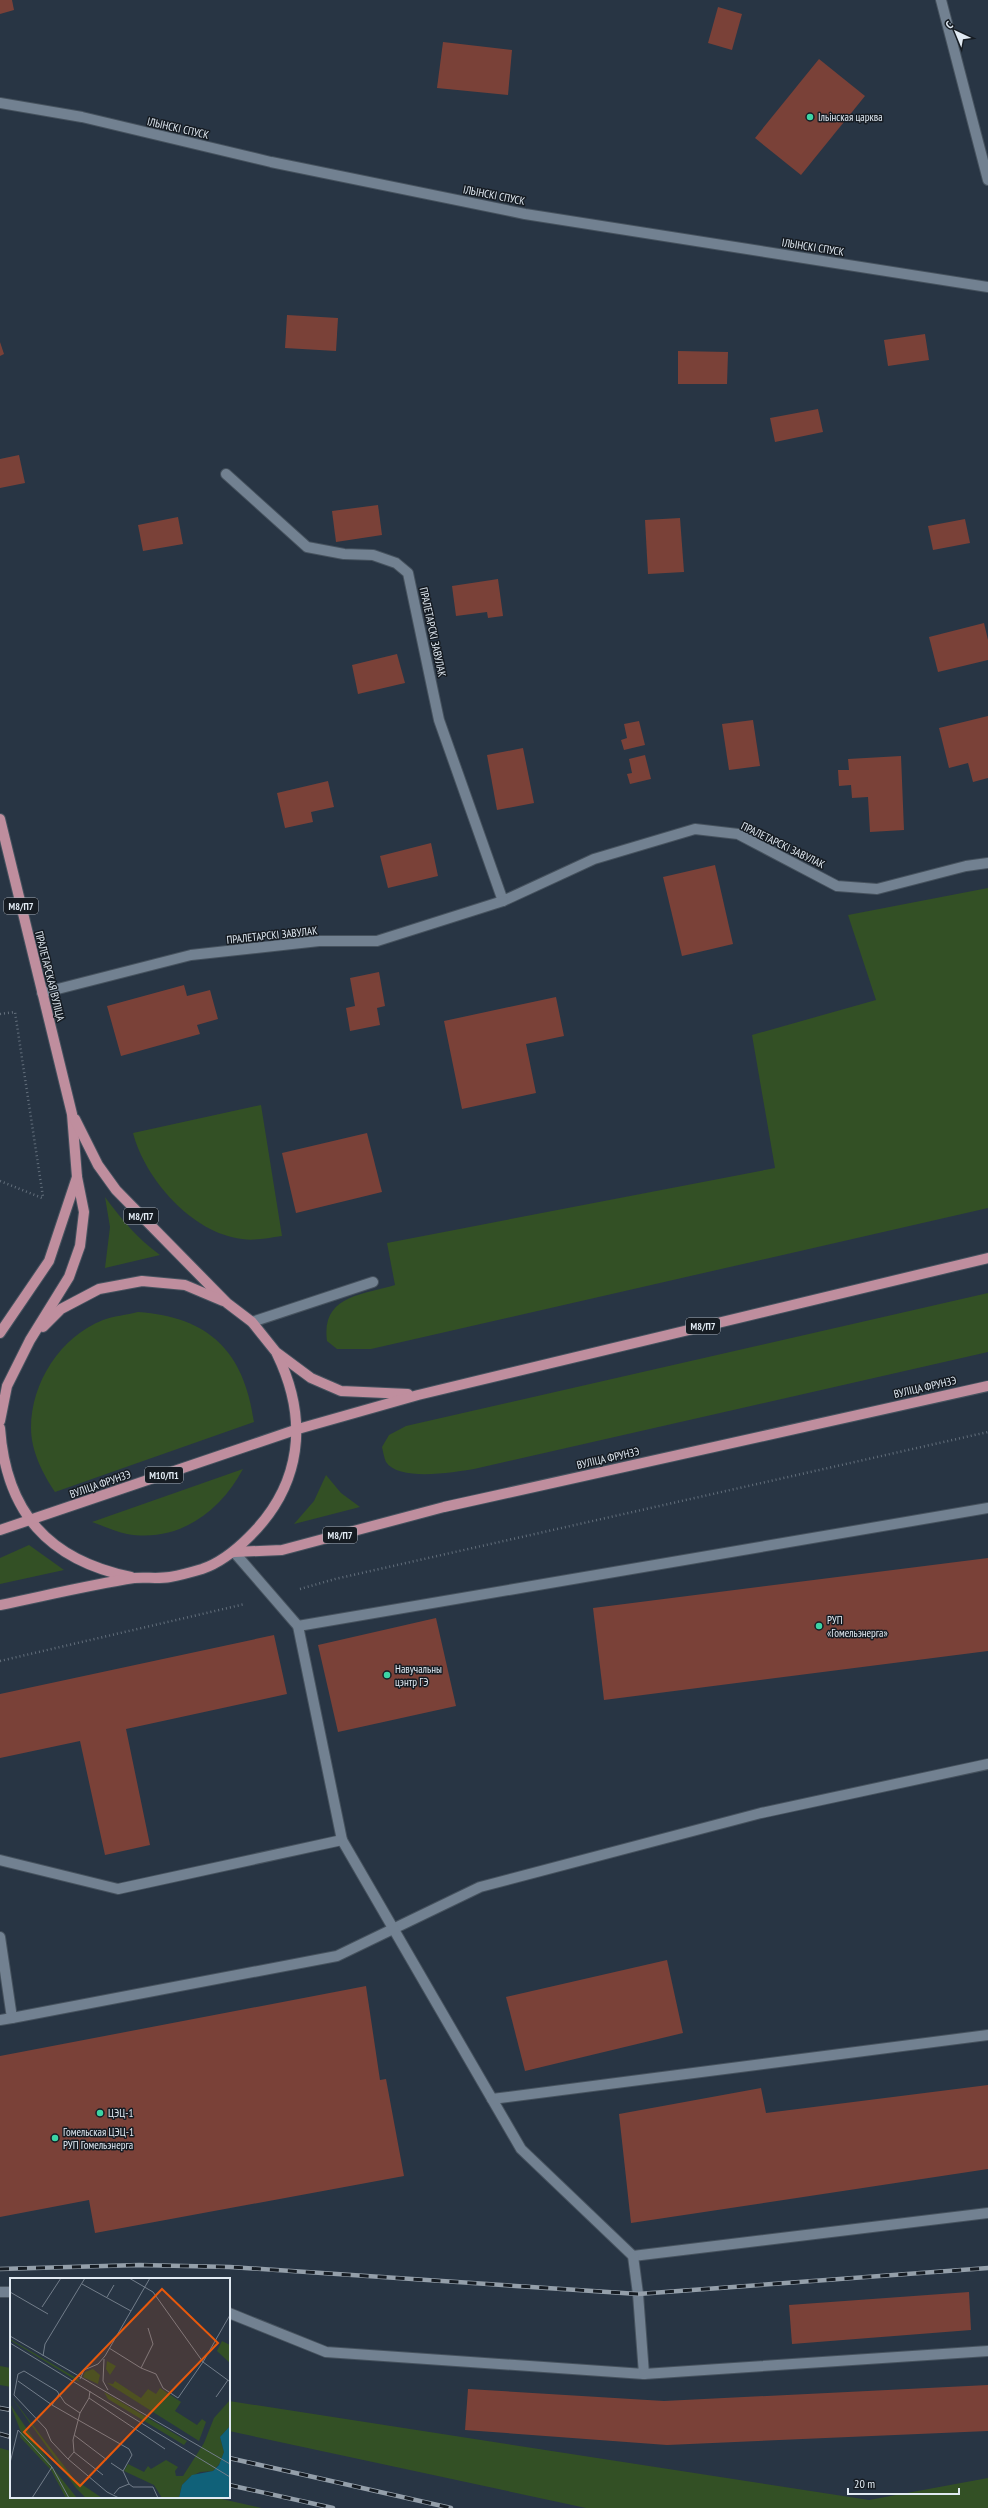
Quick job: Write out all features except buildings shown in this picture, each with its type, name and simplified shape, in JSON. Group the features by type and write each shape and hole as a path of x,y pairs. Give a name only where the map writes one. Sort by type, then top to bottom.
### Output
{"main road":[{"name":"ПРАЛЕТАРСКАЯ ВУЛІЦА","path":"0,819 72,1114 77,1177 84,1212 80,1246 69,1277 30,1340"},
{"name":"ПРАЛЕТАРСКАЯ ВУЛІЦА","path":"72,1114 98,1165 116,1190 227,1303"},
{"path":"0,1333 49,1261 77,1177"},
{"name":"ВУЛІЦА ФРУНЗЭ","path":"0,1530 298,1429 418,1395 988,1258"},
{"name":"М8/П7","path":"0,1421 7,1386 30,1340 61,1309 99,1289 142,1281 185,1285 227,1303 252,1322 276,1352 311,1378 342,1391 418,1395"},
{"name":"ВУЛІЦА ФРУНЗЭ","path":"0,1605 135,1578 170,1577 204,1568 234,1552 268,1518 290,1476 298,1429 295,1402 290,1383 276,1352"},
{"name":"ВУЛІЦА ФРУНЗЭ","path":"234,1552 282,1550 444,1507 988,1386"},
{"name":"М8/П7","path":"0,1428 2,1457 12,1490 30,1520 51,1543 76,1560 104,1572 135,1578"}],"street":[{"path":"941,0 988,180"},
{"name":"ІЛЬІНСКІ СПУСК","path":"0,103 82,118 271,162 525,214 988,287"},
{"name":"ПРАЛЕТАРСКІ ЗАВУЛАК","path":"226,474 307,546 344,554 373,555 396,563 408,573 440,720 504,901"},
{"name":"ПРАЛЕТАРСКІ ЗАВУЛАК","path":"42,993 191,955 319,942 377,941 504,901 594,859 695,829 738,834 837,886 877,889 966,866 988,863"},
{"path":"252,1322 373,1282"},
{"path":"298,1626 988,1508"},
{"path":"234,1552 298,1626 342,1840 521,2149 633,2256 638,2294 644,2374"},
{"path":"0,2020 337,1956 480,1887 761,1813 988,1764"},
{"path":"0,1860 118,1889 342,1840"},
{"path":"0,1937 12,2018"},
{"path":"492,2099 988,2035"},
{"path":"633,2256 988,2213"},
{"path":"230,2314 326,2352 644,2374 988,2350"}],"path":[{"path":"0,1014 16,1012 44,1203"},
{"path":"0,1181 43,1198"},
{"path":"0,1661 273,1598 335,1579 988,1432"}],"green space":[{"path":"988,888 988,1208 371,1349 337,1349 327,1341 327,1326 330,1315 337,1306 357,1295 395,1285 387,1243 775,1168 752,1035 876,1000 848,915"},
{"path":"261,1105 282,1236 247,1240 223,1235 189,1215 173,1201 148,1168 139,1151 133,1133"},
{"path":"105,1197 131,1229 160,1255 105,1268 110,1227"},
{"path":"988,1293 988,1352 474,1469 454,1472 415,1474 403,1472 393,1468 386,1462 384,1457 382,1447 389,1435 406,1426"},
{"path":"138,1312 163,1315 185,1321 203,1330 219,1342 232,1357 242,1376 249,1397 254,1422 55,1492 38,1462 32,1437 32,1411 42,1379 61,1350 88,1328 103,1320"},
{"path":"243,1469 234,1485 210,1511 196,1521 180,1529 163,1534 146,1536 123,1533 92,1522"},
{"path":"326,1475 341,1493 360,1507 294,1524 314,1501"},
{"path":"29,1545 64,1570 0,1584 0,1558"},
{"path":"0,2366 10,2368 10,2387 0,2385"},
{"path":"230,2401 869,2500 988,2478 988,2508 586,2508 230,2431"},
{"path":"0,2448 10,2451 10,2498 217,2498 262,2508 0,2508"}],"railway":[{"path":"0,2269 139,2265 230,2267 638,2294 988,2268"},
{"path":"0,2408 10,2410"},
{"path":"0,2434 10,2437"},
{"path":"230,2458 451,2508"},
{"path":"230,2485 333,2508"}],"place":[{"name":"Ільінская царква","path":"810,117"},
{"name":"РУП «Гомельэнерга»","path":"819,1626"},
{"name":"Навучальны цэнтр ГЭ","path":"387,1675"},
{"name":"ЦЭЦ-1","path":"100,2113"},
{"name":"Гомельская ЦЭЦ-1 РУП Гомельэнерга","path":"55,2138"}]}
